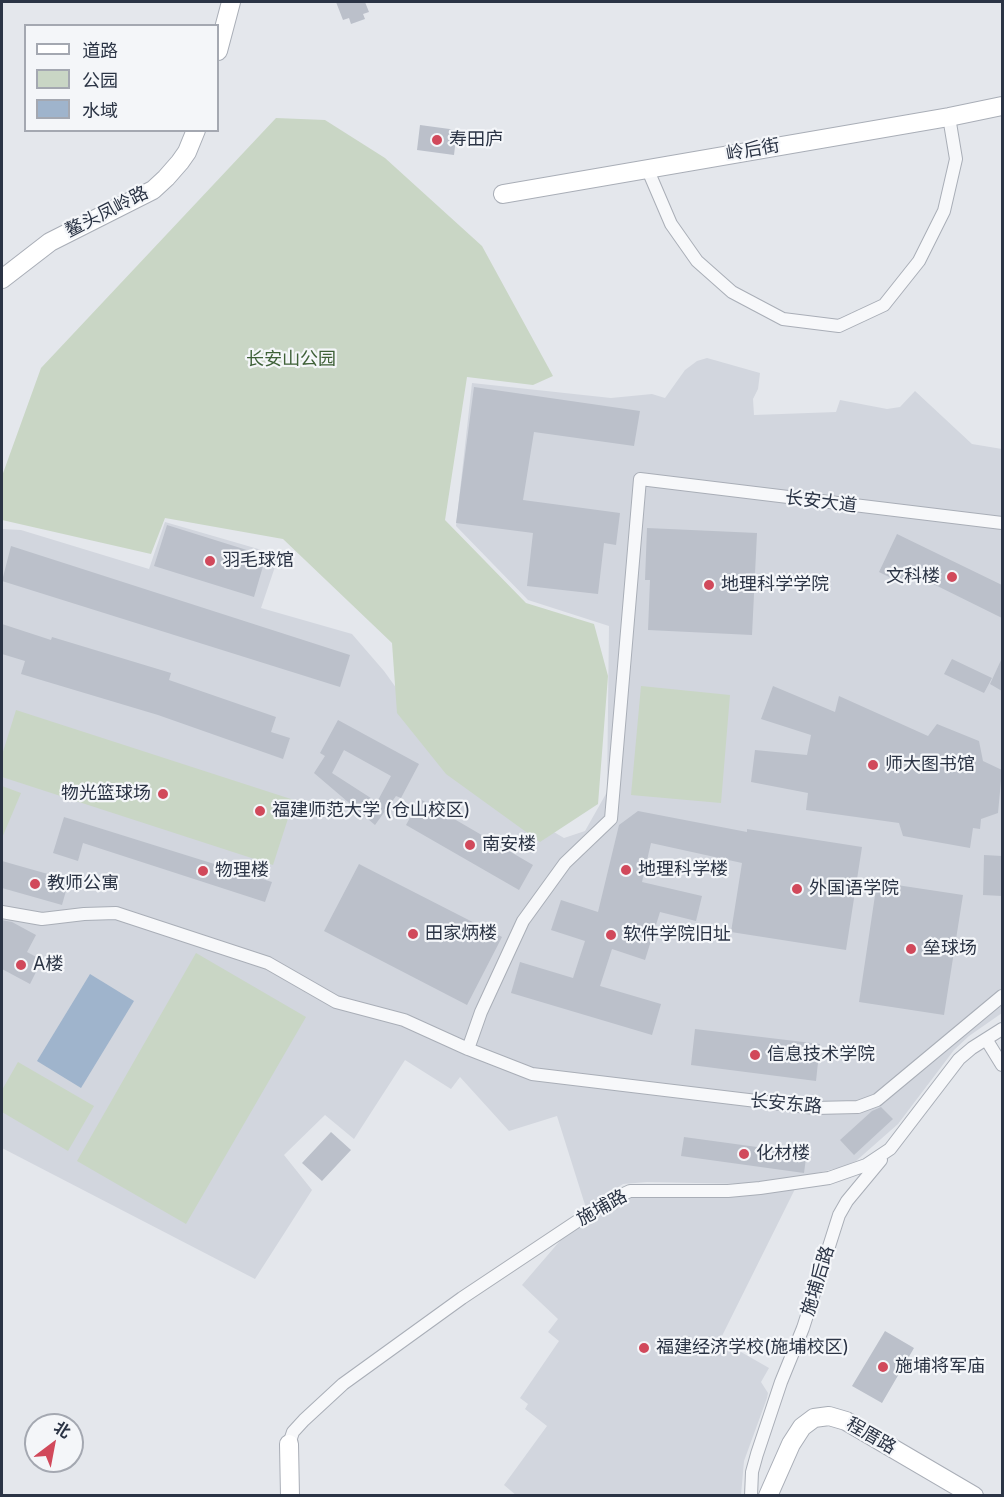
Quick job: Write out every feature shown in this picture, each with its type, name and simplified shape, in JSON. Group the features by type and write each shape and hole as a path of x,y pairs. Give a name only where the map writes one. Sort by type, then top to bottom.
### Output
{"street":[{"path":"219,47 231,2"},
{"name":"岭后街","path":"503,194 950,117 1002,106"},
{"path":"647,168 671,224 690,252 732,292 783,319 839,326 884,305 919,261 944,211 956,159 950,117"},
{"name":"鳌头凤岭路","path":"2,279 50,242 153,190 180,162 195,132"},
{"name":"长安大道","path":"468,1049 481,1012 524,921 565,863 611,819 640,479 1002,523"},
{"name":"长安东路","path":"2,912 42,919 116,913 268,963 336,1002 404,1020 468,1049 532,1074 803,1107 858,1107 877,1100 1002,996"},
{"name":"施埔路","path":"288,1444 304,1420 343,1384 462,1298 617,1196 634,1191 744,1190 819,1180 866,1165 890,1149 959,1059 1002,1029"},
{"path":"986,1039 1002,1065"},
{"name":"施埔后路","path":"750,1496 752,1472 757,1454 781,1382 800,1338 839,1215 847,1201 890,1149"},
{"name":"程厝路","path":"768,1496 791,1444 802,1427 814,1418 829,1416 846,1421 974,1496"},
{"path":"288,1444 290,1496"}],"shaded area":[{"name":"福建师范大学 (仓山校区)","path":"707,358 760,373 758,389 753,399 754,415 836,412 840,400 887,409 900,407 915,391 972,444 1002,449 1002,1013 969,1036 954,1050 898,1124 856,1161 842,1167 800,1177 746,1184 647,1182 623,1184 586,1208 557,1116 509,1131 460,1077 451,1089 405,1060 354,1139 325,1115 284,1155 312,1190 255,1279 2,1148 2,529 21,530 149,569 165,522 279,555 261,608 352,634 384,671 433,739 468,781 564,838 585,831 607,792 609,626 528,600 456,526 472,383 611,398 652,394 665,398 685,370 697,361"},
{"name":"福建经济学校(施埔校区)","path":"796,1187 720,1340 769,1368 761,1382 768,1393 744,1461 741,1495 517,1496 504,1485 547,1426 525,1409 528,1404 520,1398 559,1341 548,1332 558,1319 522,1285 565,1235 620,1197"}],"green space":[{"name":"长安山公园","path":"276,118 325,120 385,158 482,246 553,376 533,385 467,377 445,520 526,603 594,624 608,676 598,804 540,842 446,774 397,713 392,643 283,539 165,518 151,554 2,520 2,476 41,368"},
{"path":"641,686 730,695 721,803 631,795"},
{"name":"物光篮球场","path":"16,710 294,800 273,865 2,777 2,755"},
{"path":"2,786 21,793 2,838"},
{"path":"196,953 306,1017 186,1224 77,1161"},
{"path":"18,1062 94,1106 68,1151 2,1112 2,1090"}],"water":[{"path":"90,974 134,1001 81,1088 37,1061"}],"building":[{"path":"336,2 365,2 369,12 363,14 365,19 351,24 349,18 343,20"},
{"name":"寿田庐","path":"420,125 457,130 454,155 417,150"},
{"path":"474,387 640,411 634,446 534,432 523,500 620,513 616,545 604,543 598,594 527,586 533,533 456,523"},
{"name":"羽毛球馆","path":"167,525 266,556 254,597 154,566"},
{"name":"地理科学学院","path":"647,528 757,533 752,635 648,630 650,580 645,580"},
{"name":"文科楼","path":"897,534 1002,585 1002,618 907,571 901,583 879,572"},
{"path":"11,546 350,655 340,687 2,581"},
{"path":"2,624 171,673 169,680 276,717 271,732 290,738 283,759 158,715 21,674 25,661 2,654"},
{"path":"1002,658 1002,691 990,684"},
{"path":"952,659 992,678 984,693 944,674"},
{"name":"师大图书馆","path":"773,686 835,712 839,696 928,736 937,724 979,741 983,761 1002,770 998,813 981,819 980,829 973,828 970,848 903,836 899,823 806,810 808,793 751,782 755,750 807,755 811,735 761,719"},
{"path":"338,720 419,764 401,798 396,796 375,825 314,773 325,756 320,753","holes":["344,750 391,776 377,802 332,773"]},
{"name":"南安楼","path":"420,799 533,865 519,890 406,825"},
{"path":"638,811 747,832 747,829 862,847 846,950 731,932 742,863 651,843 642,882 702,896 696,921 660,912 645,960 612,949 600,986 661,1004 652,1035 511,993 520,962 573,978 585,941 551,930 561,900 598,912 619,825"},
{"path":"64,817 272,882 265,902 83,843 78,861 53,853"},
{"path":"984,855 1002,856 1002,896 983,895"},
{"name":"教师公寓","path":"2,861 69,880 62,905 2,888"},
{"name":"田家炳楼","path":"359,864 502,937 467,1005 324,931"},
{"name":"垒球场","path":"877,882 963,895 944,1015 859,1002"},
{"name":"A楼","path":"2,920 12,922 36,935 27,952 42,960 30,984 2,969"},
{"name":"信息技术学院","path":"695,1029 820,1044 816,1081 691,1065"},
{"path":"881,1107 893,1119 854,1155 840,1140 872,1111"},
{"path":"331,1132 351,1150 322,1181 302,1163"},
{"name":"化材楼","path":"684,1137 779,1150 780,1147 807,1151 804,1173 681,1156"},
{"name":"施埔将军庙","path":"885,1331 914,1348 882,1403 852,1386"}],"place":[{"name":"寿田庐","path":"437,140"},
{"name":"羽毛球馆","path":"210,561"},
{"name":"文科楼","path":"952,577"},
{"name":"地理科学学院","path":"709,585"},
{"name":"师大图书馆","path":"873,765"},
{"name":"物光篮球场","path":"163,794"},
{"name":"福建师范大学 (仓山校区)","path":"260,811"},
{"name":"南安楼","path":"470,845"},
{"name":"地理科学楼","path":"626,870"},
{"name":"物理楼","path":"203,871"},
{"name":"教师公寓","path":"35,884"},
{"name":"外国语学院","path":"797,889"},
{"name":"田家炳楼","path":"413,934"},
{"name":"软件学院旧址","path":"611,935"},
{"name":"垒球场","path":"911,949"},
{"name":"A楼","path":"21,965"},
{"name":"信息技术学院","path":"755,1055"},
{"name":"化材楼","path":"744,1154"},
{"name":"福建经济学校(施埔校区)","path":"644,1348"},
{"name":"施埔将军庙","path":"883,1367"}]}
